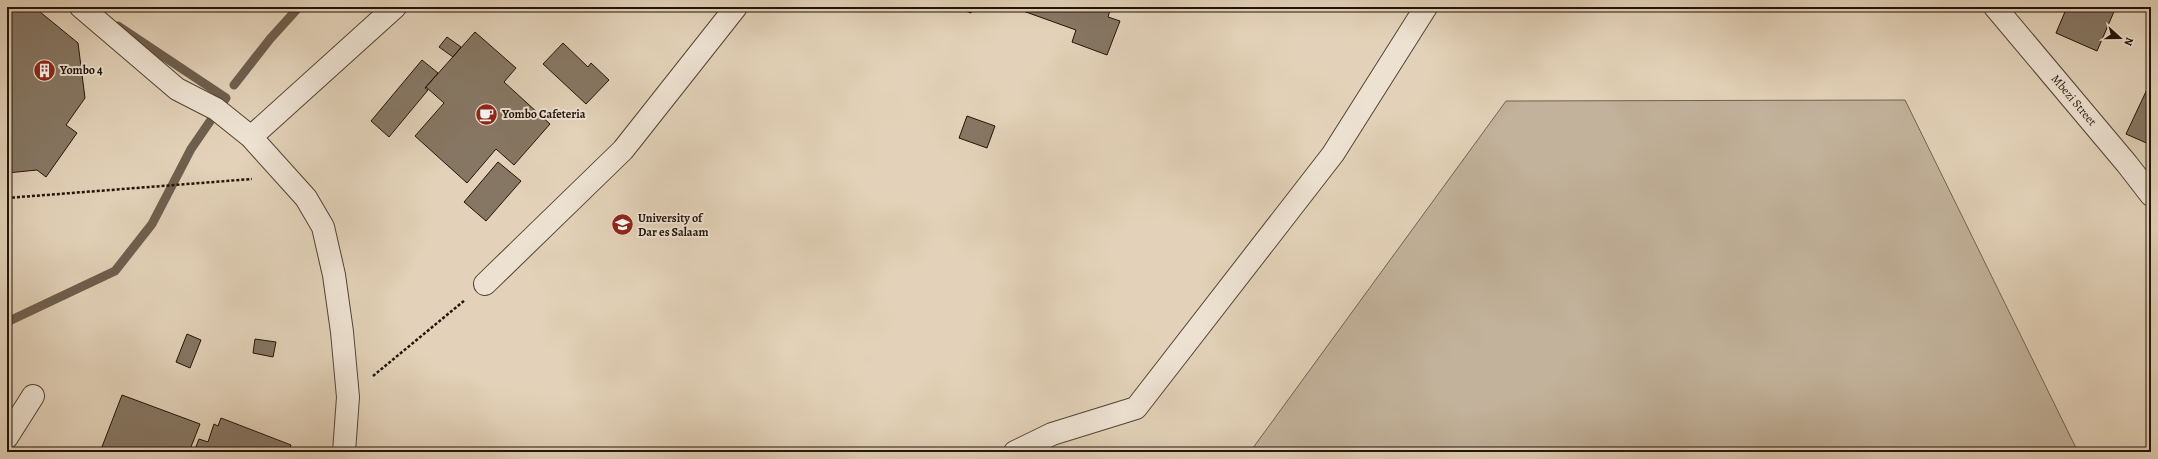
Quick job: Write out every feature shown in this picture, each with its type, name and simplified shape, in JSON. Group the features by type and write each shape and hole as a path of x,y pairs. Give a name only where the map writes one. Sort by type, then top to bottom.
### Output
{"street":[{"path":"81,7 177,89 216,109 251,137 306,198 323,227 337,296 348,396 344,452"},
{"path":"251,137 395,7"},
{"path":"485,284 622,150 736,7"},
{"path":"1016,452 1052,434 1136,408 1333,154 1426,7"},
{"name":"Mbezi Street","path":"1997,8 2151,195"},
{"path":"7,437 33,396"}],"path":[{"path":"7,198 287,176"},
{"path":"348,396 485,284"}],"shaded area":[{"path":"1905,100 2078,452 1250,452 1506,101"}],"building":[{"name":"Yombo 4","path":"7,7 34,7 78,43 85,98 66,125 77,133 46,177 37,170 7,173"},
{"path":"954,7 973,7 971,13"},
{"path":"1012,7 1111,7 1108,17 1120,21 1107,55 1072,42 1076,30"},
{"path":"2067,7 2116,7 2097,51 2056,33"},
{"name":"Yombo Cafeteria","path":"475,32 516,68 504,82 550,124 514,165 496,149 467,183 415,136 444,103 426,87"},
{"path":"447,37 461,47 453,57 439,47"},
{"path":"563,43 588,67 591,63 609,80 586,104 543,64"},
{"path":"422,60 438,73 425,88 428,90 389,137 371,121"},
{"path":"2151,81 2151,145 2126,134"},
{"path":"967,116 995,126 987,148 959,138"},
{"path":"498,162 521,181 486,221 464,202"},
{"path":"187,334 201,340 190,368 176,362"},
{"path":"255,339 276,342 273,357 253,353"},
{"path":"122,395 200,424 189,452 100,452"},
{"path":"221,418 291,445 288,452 194,452 199,439 208,442 214,424 218,426"}],"waterway":[{"path":"234,85 270,39 299,7"},
{"path":"7,322 115,271 152,224 191,149 226,98 118,26"}],"place":[{"name":"Yombo 4","path":"44,70"},
{"name":"Yombo Cafeteria","path":"487,114"},
{"name":"University of Dar es Salaam","path":"622,225"}]}
